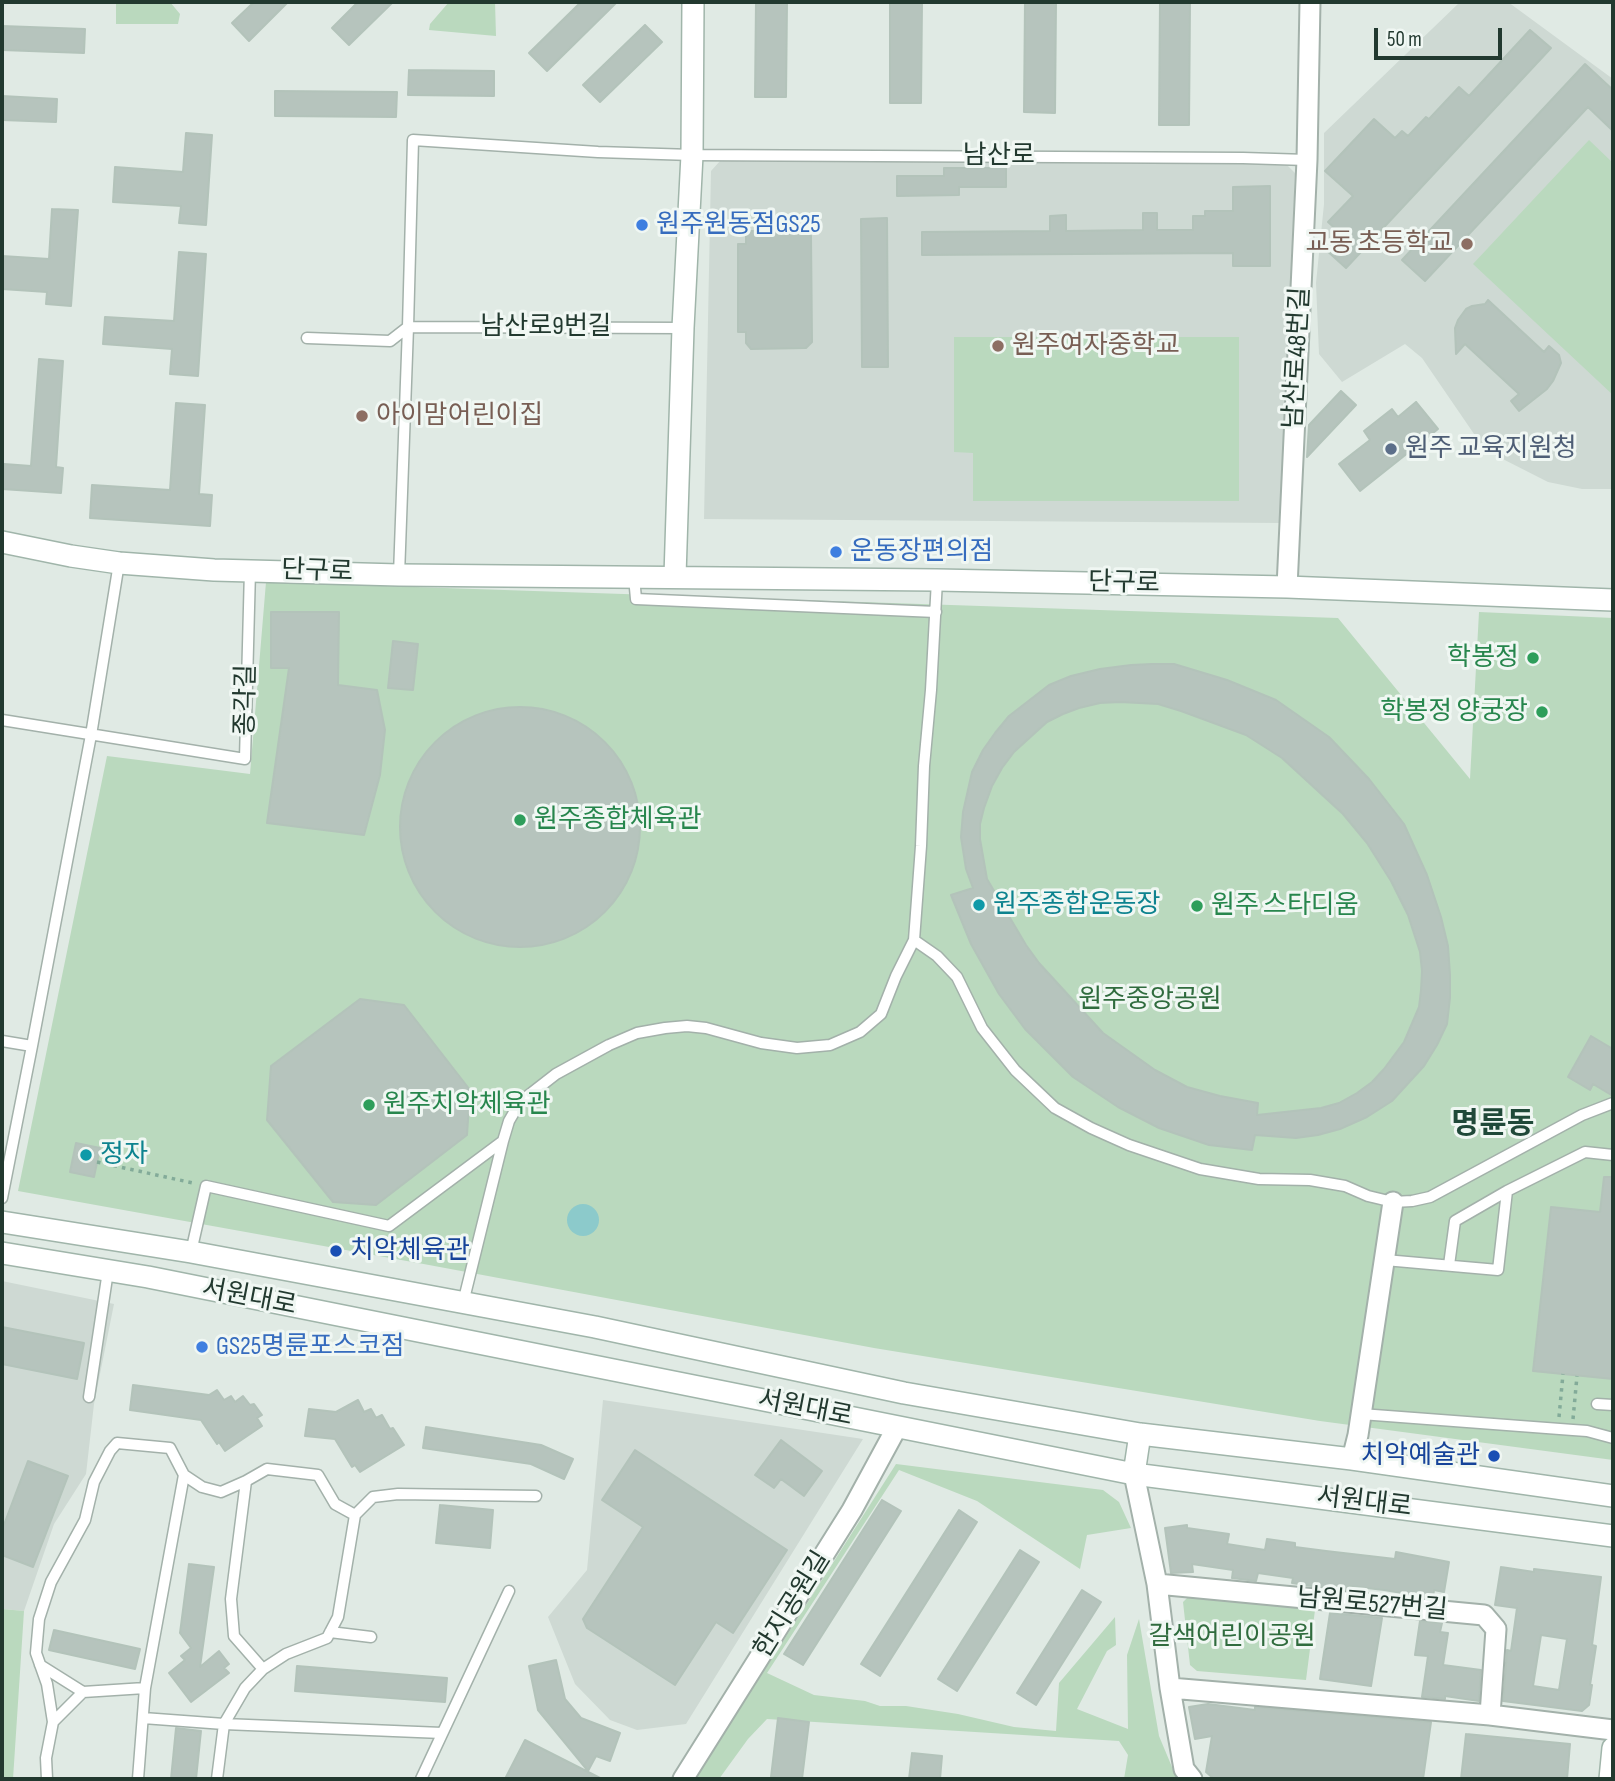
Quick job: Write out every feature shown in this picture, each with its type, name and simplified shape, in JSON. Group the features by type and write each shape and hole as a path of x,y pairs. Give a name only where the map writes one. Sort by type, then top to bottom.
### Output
{"street":[{"path":"675,576 692,155 693,2"},
{"name":"남산로48번길","path":"1287,587 1307,160 1310,2"},
{"name":"단구로","path":"2,542 119,563 214,570 1287,587 1613,600"},
{"path":"1352,1459 1362,1414 1393,1202"},
{"name":"서원대로","path":"2,1222 191,1252 595,1327 904,1393 1140,1434 1352,1459 1613,1496"},
{"name":"서원대로","path":"2,1253 148,1277 1134,1474 1613,1536"},
{"path":"457,1339 463,1303"},
{"path":"897,1427 904,1393"},
{"name":"한지공원길","path":"683,1779 852,1510 897,1427"},
{"path":"1140,1434 1134,1474 1157,1584 1170,1688 1184,1769 1192,1779"},
{"name":"남원로527번길","path":"1157,1584 1483,1615 1496,1629 1490,1714"},
{"path":"1170,1688 1490,1714 1613,1730"},
{"path":"1610,1779 1613,1748"}],"lane":[{"name":"남산로","path":"408,327 413,140 692,155 1307,160"},
{"name":"남산로9번길","path":"307,338 390,341 408,327 684,328"},
{"path":"399,575 408,327"},
{"path":"2,1198 91,735 119,563"},
{"name":"종각길","path":"2,720 245,759 250,570"},
{"path":"634,576 636,599 936,612"},
{"path":"463,1303 509,1121 520,1101 556,1074 637,1033 687,1026 706,1028 761,1043 797,1048 830,1045 860,1032 881,1014 914,940 937,580"},
{"path":"914,940 937,956 957,977 982,1028 1015,1070 1055,1108 1091,1128 1199,1169 1259,1179 1310,1180 1345,1186 1368,1196 1393,1202 1412,1201 1430,1196 1582,1115 1613,1103"},
{"path":"2,1041 33,1046"},
{"path":"191,1252 206,1186 389,1226 503,1141"},
{"path":"1449,1265 1455,1222 1507,1191 1586,1152 1613,1155"},
{"path":"1385,1260 1498,1270 1507,1191"},
{"path":"89,1397 108,1271"},
{"path":"1597,1404 1613,1405"},
{"path":"1362,1414 1587,1431 1613,1438"},
{"path":"47,1779 46,1758 53,1722 47,1685 36,1653 38,1619 51,1582 85,1520 94,1482 117,1443 170,1448 184,1475 202,1488 220,1492 267,1469 318,1475 335,1504 355,1515"},
{"path":"138,1779 145,1688 184,1475"},
{"path":"246,1481 231,1599 234,1636 262,1669"},
{"path":"216,1779 225,1724 245,1688 262,1669 286,1654 327,1638 338,1617 355,1515 373,1497 398,1494 536,1496"},
{"path":"421,1779 509,1591"},
{"path":"330,1632 372,1637"},
{"path":"40,1665 83,1692 145,1688"},
{"path":"53,1722 83,1692"},
{"path":"143,1718 442,1733"}],"path":[{"path":"97,1162 206,1186"},
{"path":"1558,1429 1563,1374"},
{"path":"1573,1430 1577,1376"}],"shaded area":[{"name":"교동 초등학교","path":"1460,2 1508,2 1613,79 1613,489 1582,489 1548,482 1485,450 1422,358 1405,344 1342,382 1319,354 1316,283 1324,204 1324,133"},
{"name":"원주여자중학교","path":"720,161 1286,164 1295,173 1281,523 704,519 711,171"},
{"path":"2,1281 114,1304 94,1404 86,1474 54,1524 24,1611 2,1609"},
{"path":"603,1400 863,1439 686,1724 637,1730 610,1720 575,1684 548,1617 587,1570"}],"green space":[{"path":"116,2 170,2 180,14 178,24 116,24"},
{"path":"449,2 495,2 496,36 429,30 430,24"},
{"path":"1589,140 1613,163 1613,395 1473,264"},
{"path":"954,337 1239,337 1239,501 973,501 973,453 954,452"},
{"name":"원주중앙공원","path":"266,582 1338,618 1470,779 1479,612 1613,618 1613,1460 1320,1421 874,1348 18,1191 107,756 250,774"},
{"path":"896,1464 1103,1490 1119,1502 1131,1528 1087,1535 1080,1569 977,1501 899,1470 767,1673 814,1695 865,1701 880,1706 906,1706 1014,1727 1056,1731 1059,1683 1115,1617 1116,1645 1107,1651 1077,1709 1128,1729 1127,1655 1139,1619 1159,1736 1177,1779 1124,1779 1128,1755 1119,1741 767,1719 748,1739 719,1779 695,1779"},
{"name":"갈색어린이공원","path":"1188,1597 1315,1610 1306,1680 1197,1671 1190,1665 1183,1602"},
{"path":"2,1609 24,1611 13,1779 2,1779"}],"water":[{"path":"583,1204 594,1209 599,1220 594,1231 583,1236 572,1231 567,1220 572,1209"}],"building":[{"path":"254,2 288,2 249,41 232,23"},
{"path":"358,2 393,2 349,45 332,28"},
{"path":"581,2 617,2 547,71 529,53"},
{"path":"756,2 787,2 786,97 755,97"},
{"path":"890,2 922,2 921,103 890,103"},
{"path":"1025,2 1056,2 1055,113 1024,112"},
{"path":"1160,2 1190,2 1189,125 1159,125"},
{"path":"645,25 662,42 600,102 583,85"},
{"path":"2,26 85,29 84,53 2,50"},
{"path":"1530,30 1551,48 1346,268 1325,249 1340,233 1328,222 1353,196 1325,171 1374,119 1395,138 1402,131 1408,136 1426,117 1429,119 1459,87 1469,96"},
{"path":"1585,64 1613,90 1613,131 1588,107 1425,281 1402,260"},
{"path":"409,70 494,71 494,96 408,95"},
{"path":"275,91 397,92 396,117 275,116"},
{"path":"2,96 57,99 56,122 2,120"},
{"path":"186,133 212,135 206,225 179,223 181,206 113,202 115,167 183,172"},
{"path":"944,168 1006,168 1006,187 959,187 959,195 897,196 897,176 944,176"},
{"path":"1270,186 1270,266 1233,266 1233,253 922,255 922,232 1050,231 1050,216 1066,215 1066,231 1143,230 1143,213 1157,213 1157,230 1193,230 1193,216 1205,216 1205,211 1233,211 1233,187"},
{"path":"52,209 78,210 71,306 46,304 47,292 2,289 2,256 49,259"},
{"path":"887,218 888,367 862,367 861,219"},
{"path":"806,230 811,236 812,342 806,348 751,349 746,343 746,332 738,332 738,244 746,244 746,236 751,231"},
{"path":"179,252 206,254 198,376 170,374 172,349 103,344 105,317 174,321"},
{"path":"1488,300 1544,352 1549,346 1559,355 1561,363 1553,381 1519,411 1511,401 1519,394 1465,344 1456,354 1455,328 1458,320 1466,309 1485,304"},
{"path":"39,359 63,361 56,467 63,468 61,493 2,489 4,464 31,466"},
{"path":"1341,391 1356,405 1307,457 1309,425"},
{"path":"1416,402 1438,429 1360,491 1339,464 1370,440 1364,431 1392,409 1398,417"},
{"path":"176,403 205,405 199,494 212,495 210,526 90,518 92,485 170,490"},
{"path":"271,612 339,612 338,685 377,690 385,730 380,775 364,835 267,823 289,668 271,668"},
{"path":"393,641 418,644 413,690 388,688"},
{"name":"원주종합운동장","path":"1174,664 1227,680 1276,700 1329,737 1369,779 1404,824 1427,875 1448,946 1450,998 1447,1024 1424,1066 1392,1101 1367,1117 1318,1135 1296,1138 1255,1135 1252,1150 1209,1145 1159,1128 1118,1107 1073,1077 1025,1029 999,994 971,944 951,895 973,888 966,869 961,837 963,812 972,772 983,750 1009,716 1049,685 1071,676 1131,665","holes":["1100,703 1158,704 1246,735 1282,758 1343,814 1367,843 1408,915 1420,952 1422,971 1419,1007 1404,1042 1384,1069 1372,1082 1339,1103 1321,1108 1257,1115 1258,1103 1187,1087 1155,1070 1103,1033 1039,963 987,879 980,824 992,786 1014,752 1047,722 1079,708"]},
{"name":"원주종합체육관","path":"520,707 566,717 605,742 630,781 640,827 630,873 605,912 566,937 520,947 474,937 435,912 410,873 400,827 410,781 435,742 474,717"},
{"name":"원주치악체육관","path":"360,999 404,1005 470,1090 467,1135 376,1205 333,1202 267,1120 271,1066"},
{"path":"1591,1036 1613,1049 1613,1096 1593,1084 1590,1090 1568,1077"},
{"name":"정자","path":"76,1143 100,1148 94,1177 70,1172"},
{"path":"1604,1177 1613,1177 1613,1379 1533,1371 1551,1207 1600,1212"},
{"path":"2,1327 84,1343 77,1379 2,1364"},
{"path":"133,1385 209,1395 217,1390 224,1400 231,1396 235,1402 243,1396 250,1405 254,1404 262,1415 257,1418 262,1426 225,1451 201,1420 130,1410"},
{"path":"358,1400 364,1412 371,1409 376,1418 382,1415 404,1445 360,1472 355,1465 352,1467 335,1439 305,1436 309,1409 336,1412"},
{"path":"426,1427 541,1445 573,1459 564,1479 531,1464 423,1448"},
{"path":"781,1440 822,1471 804,1496 781,1479 774,1488 755,1475"},
{"path":"635,1450 787,1550 733,1633 716,1622 675,1685 587,1628 583,1619 643,1527 602,1500"},
{"path":"28,1461 68,1476 33,1567 2,1555 2,1530"},
{"path":"882,1500 901,1511 803,1665 784,1654"},
{"path":"440,1505 493,1510 490,1548 436,1543"},
{"path":"959,1510 977,1522 880,1676 861,1664"},
{"path":"1187,1525 1187,1528 1229,1534 1227,1544 1265,1550 1267,1539 1295,1543 1295,1547 1326,1551 1395,1559 1396,1552 1449,1562 1444,1592 1434,1590 1433,1598 1350,1586 1349,1590 1325,1588 1292,1583 1293,1578 1258,1573 1256,1581 1232,1578 1233,1570 1192,1564 1193,1572 1171,1573 1165,1528"},
{"path":"1020,1550 1039,1562 957,1691 938,1679"},
{"path":"189,1564 214,1567 200,1667 219,1651 229,1664 224,1668 229,1673 191,1702 169,1673 185,1660 181,1656 191,1648 180,1633"},
{"path":"1501,1567 1601,1577 1592,1645 1596,1646 1589,1705 1582,1711 1503,1701 1507,1650 1511,1651 1517,1608 1495,1605","holes":["1541,1635 1567,1639 1559,1690 1533,1686"]},
{"path":"1082,1590 1101,1602 1036,1705 1017,1693"},
{"path":"1330,1613 1382,1618 1371,1686 1320,1679"},
{"path":"1420,1621 1442,1623 1440,1632 1448,1633 1443,1665 1481,1670 1479,1701 1445,1696 1445,1699 1422,1697 1428,1656 1415,1655"},
{"path":"54,1630 140,1649 135,1669 49,1650"},
{"path":"556,1660 565,1699 581,1718 620,1733 610,1761 596,1756 588,1771 538,1710 529,1666"},
{"path":"297,1666 447,1678 445,1702 295,1691"},
{"path":"1208,1704 1255,1710 1255,1707 1431,1722 1423,1779 1214,1779 1206,1772 1212,1736 1195,1739 1189,1707"},
{"path":"778,1718 809,1722 802,1779 771,1777"},
{"path":"176,1728 201,1731 196,1779 171,1779"},
{"path":"1466,1734 1570,1744 1567,1779 1461,1779"},
{"path":"525,1740 602,1779 505,1779"},
{"path":"912,1753 942,1756 940,1779 909,1779"}],"place":[{"name":"원주원동점GS25","path":"642,225"},
{"name":"교동 초등학교","path":"1467,244"},
{"name":"원주여자중학교","path":"998,346"},
{"name":"아이맘어린이집","path":"362,416"},
{"name":"원주 교육지원청","path":"1391,449"},
{"name":"운동장편의점","path":"836,552"},
{"name":"학봉정","path":"1533,658"},
{"name":"학봉정 양궁장","path":"1542,712"},
{"name":"원주종합체육관","path":"520,820"},
{"name":"원주종합운동장","path":"979,905"},
{"name":"원주 스타디움","path":"1197,906"},
{"name":"원주치악체육관","path":"369,1105"},
{"name":"정자","path":"86,1155"},
{"name":"치악체육관","path":"336,1251"},
{"name":"GS25명륜포스코점","path":"202,1347"},
{"name":"치악예술관","path":"1494,1456"}],"district":[{"name":"명륜동","path":"1493,1125"}]}
